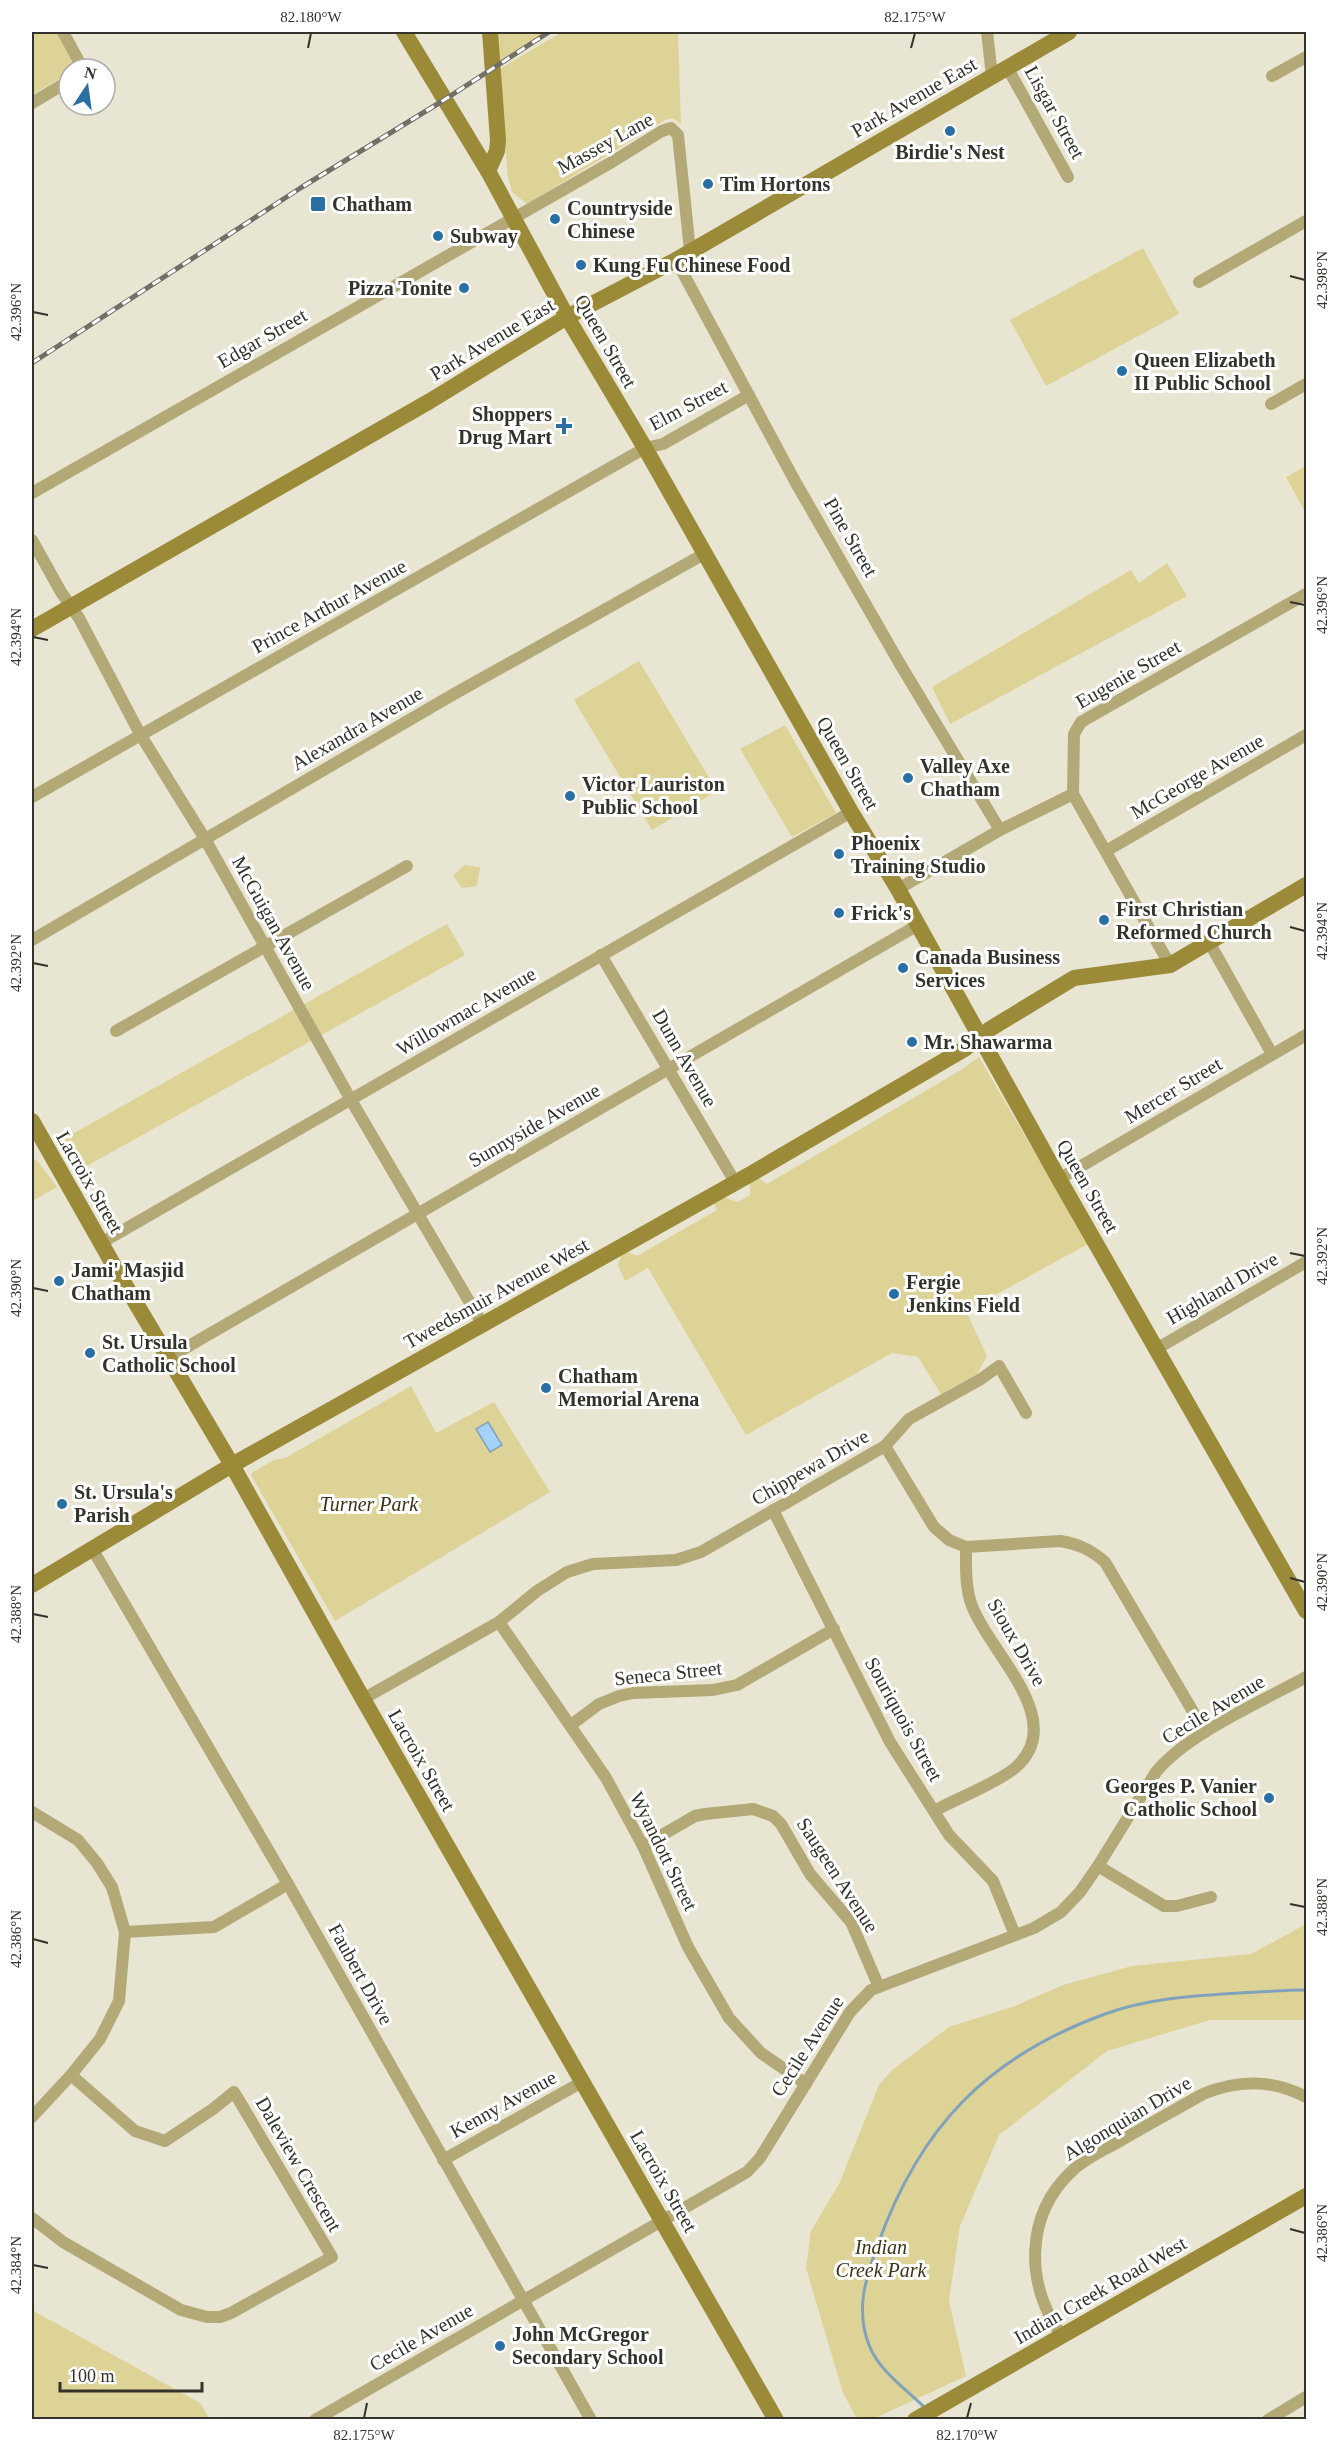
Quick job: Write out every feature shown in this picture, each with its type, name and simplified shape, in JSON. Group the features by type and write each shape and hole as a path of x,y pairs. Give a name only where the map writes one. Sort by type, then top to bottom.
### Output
{"street":[{"path":"63,32 77,57"},
{"name":"Queen Street","path":"405,32 488,171 567,317 645,448 851,812 898,889 1059,1179 1158,1348 1306,1611"},
{"path":"488,171 498,140 490,32"},
{"path":"987,32 992,76"},
{"name":"Park Avenue East","path":"32,629 430,401 567,317 683,255 1069,32"},
{"path":"1272,76 1306,57"},
{"name":"Lisgar Street","path":"1007,67 1068,177"},
{"path":"32,103 57,88"},
{"name":"Massey Lane","path":"512,218 662,131 671,128 678,135 683,255"},
{"name":"Edgar Street","path":"32,493 512,218"},
{"path":"1199,282 1306,221"},
{"name":"Pine Street","path":"683,255 749,395 796,483 900,664 1000,830"},
{"path":"1271,404 1306,384"},
{"name":"Elm Street","path":"645,448 663,444 749,395"},
{"name":"Prince Arthur Avenue","path":"32,797 645,448"},
{"name":"McGuigan Avenue","path":"32,540 81,622 141,734 205,839 351,1100 483,1325"},
{"name":"Alexandra Avenue","path":"32,940 454,694 704,554"},
{"name":"Eugenie Street","path":"1073,794 1074,734 1081,722 1306,594"},
{"name":"McGeorge Avenue","path":"1106,851 1306,735"},
{"path":"898,889 1000,830 1073,794 1170,965 1306,885"},
{"name":"Willowmac Avenue","path":"100,1243 851,812"},
{"path":"116,1031 408,866"},
{"name":"Sunnyside Avenue","path":"168,1358 918,926"},
{"path":"1209,942 1272,1054"},
{"name":"Dunn Avenue","path":"601,955 735,1182"},
{"name":"Tweedsmuir Avenue West","path":"32,1585 232,1465 735,1182 966,1048 990,1029 1074,978 1170,965"},
{"name":"Mercer Street","path":"1059,1179 1306,1035"},
{"name":"Lacroix Street","path":"32,1121 100,1243 232,1465 363,1699 776,2420"},
{"name":"Highland Drive","path":"1158,1348 1306,1262"},
{"path":"885,1446 909,1419 981,1379 999,1366 1026,1413"},
{"name":"Chippewa Drive","path":"363,1699 499,1622 547,1583 577,1568 593,1564 676,1560 689,1557 885,1446 934,1527 941,1534 966,1547"},
{"name":"Souriquois Street","path":"773,1510 890,1742 948,1835 993,1881 1015,1935"},
{"path":"966,1547 1060,1541 1083,1546 1098,1555 1111,1569 1205,1732"},
{"name":"Sioux Drive","path":"934,1811 1013,1769 1027,1753 1032,1737 1032,1710 1026,1695 972,1607 968,1590 966,1547"},
{"name":"Faubert Drive","path":"93,1550 288,1884 591,2420"},
{"name":"Wyandott Street","path":"499,1622 606,1778 643,1846 688,1947 729,2018 761,2053 806,2084"},
{"name":"Seneca Street","path":"571,1725 599,1704 619,1696 633,1693 712,1690 737,1685 834,1629"},
{"name":"Cecile Avenue","path":"315,2420 740,2176 754,2165 857,2003 871,1990 1015,1935 1061,1912 1080,1892 1156,1772 1171,1755 1205,1732 1306,1677"},
{"name":"Saugeen Avenue","path":"643,1846 695,1816 753,1809 773,1816 781,1824 810,1874 851,1922 879,1987"},
{"path":"32,1812 78,1840 97,1863 112,1887 125,1932 119,2001 100,2039 32,2117"},
{"path":"1098,1866 1164,1906 1177,1906 1211,1897"},
{"path":"125,1932 214,1927 288,1884"},
{"name":"Daleview Crescent","path":"32,2218 63,2242 181,2310 207,2317 220,2317 231,2313 332,2257 234,2092 165,2141 135,2131 71,2075"},
{"name":"Kenny Avenue","path":"443,2160 582,2082"},
{"name":"Algonquian Drive","path":"1062,2336 1049,2315 1040,2292 1035,2274 1035,2246 1046,2207 1057,2189 1074,2169 1193,2099 1217,2088 1246,2082 1276,2086 1306,2097"},
{"name":"Indian Creek Road West","path":"915,2420 1306,2196"},
{"path":"1268,2420 1306,2397"}],"green space":[{"path":"32,32 57,32 72,57 57,57 57,80 32,95"},
{"path":"497,32 545,32 498,62"},
{"path":"562,32 678,32 681,124 672,118 665,120 527,204 512,192 508,178 498,70"},
{"path":"1143,248 1179,314 1046,386 1010,320"},
{"path":"1306,466 1306,514 1286,477"},
{"path":"1167,563 1187,596 950,724 932,687 1131,570 1139,583"},
{"path":"639,661 717,791 652,830 574,700"},
{"path":"785,725 836,813 792,837 740,749"},
{"path":"464,865 480,867 477,886 462,888 453,876"},
{"path":"447,924 465,955 76,1172 58,1142"},
{"path":"979,1057 1088,1244 966,1311 987,1356 977,1374 941,1394 918,1357 892,1353 746,1435 648,1268 625,1281 618,1265 621,1256 628,1252 637,1256 717,1210 713,1202 723,1197 738,1202 750,1195 750,1184 757,1177 767,1184 961,1070"},
{"path":"36,1159 57,1187 32,1201 32,1162"},
{"name":"Turner Park","path":"411,1386 436,1433 494,1402 550,1492 335,1621 251,1475 274,1460 285,1458"},
{"name":"Indian Creek Park","path":"1306,1924 1306,2020 1210,2020 1107,2051 999,2135 960,2226 949,2301 966,2376 873,2419 857,2419 843,2393 806,2268 811,2231 839,2184 879,2085 892,2070 949,2027 1015,2006 1063,1985 1132,1966 1251,1954"},
{"path":"32,2310 200,2403 210,2419 32,2419"}],"water":[{"path":"488,1422 502,1445 490,1452 476,1429"}],"waterway":[{"path":"925,2408 886,2371 873,2354 863,2319 864,2293 874,2256 895,2202 937,2131 963,2101 992,2075 1026,2052 1063,2031 1105,2014 1154,2001 1239,1993 1306,1990"}],"railway":[{"path":"32,363 302,187 549,32"}],"place":[{"name":"Birdie's Nest","path":"950,131"},
{"name":"Tim Hortons","path":"708,184"},
{"name":"Chatham","path":"318,204"},
{"name":"Countryside Chinese","path":"555,219"},
{"name":"Subway","path":"438,236"},
{"name":"Kung Fu Chinese Food","path":"581,265"},
{"name":"Pizza Tonite","path":"464,288"},
{"name":"Queen Elizabeth II Public School","path":"1122,371"},
{"name":"Shoppers Drug Mart","path":"564,426"},
{"name":"Valley Axe Chatham","path":"908,778"},
{"name":"Victor Lauriston Public School","path":"570,796"},
{"name":"Phoenix Training Studio","path":"839,854"},
{"name":"Frick's","path":"839,913"},
{"name":"First Christian Reformed Church","path":"1104,920"},
{"name":"Canada Business Services","path":"903,968"},
{"name":"Mr. Shawarma","path":"912,1042"},
{"name":"Jami' Masjid Chatham","path":"59,1281"},
{"name":"Fergie Jenkins Field","path":"894,1294"},
{"name":"St. Ursula Catholic School","path":"90,1353"},
{"name":"Chatham Memorial Arena","path":"546,1388"},
{"name":"St. Ursula's Parish","path":"62,1504"},
{"name":"Georges P. Vanier Catholic School","path":"1269,1798"},
{"name":"John McGregor Secondary School","path":"500,2346"}]}
